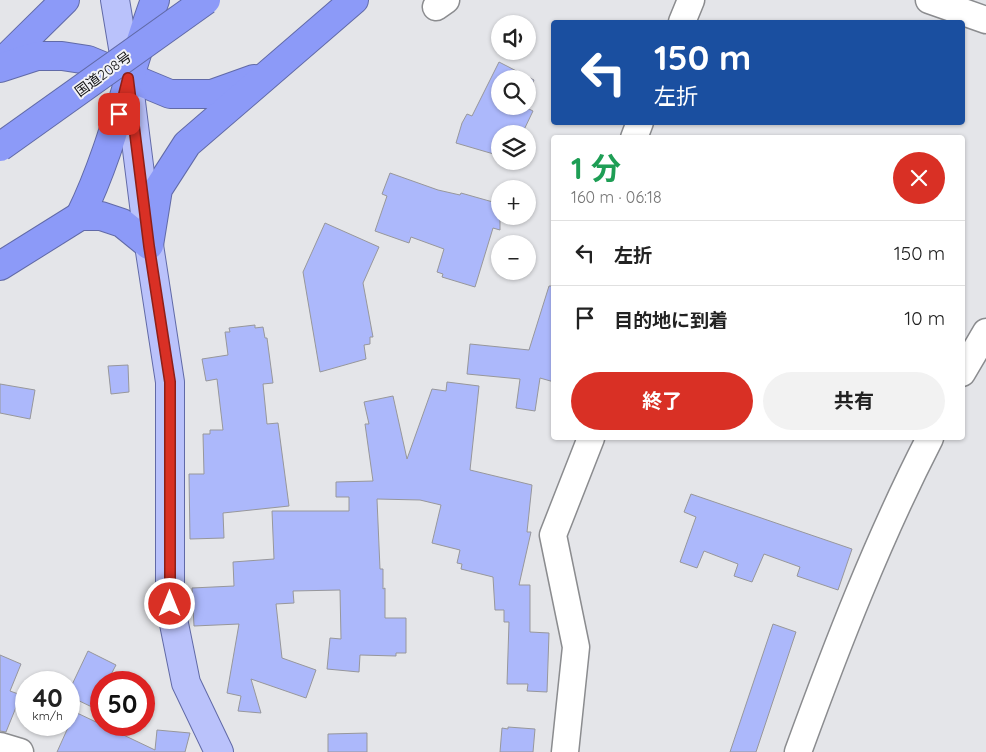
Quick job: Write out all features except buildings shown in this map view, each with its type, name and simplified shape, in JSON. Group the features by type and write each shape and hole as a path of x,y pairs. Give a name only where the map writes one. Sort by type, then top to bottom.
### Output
{"highway":[{"path":"0,66 64,0"},
{"path":"0,266 80,216 96,184 114,132 128,78 155,0"},
{"name":"国道208号","path":"0,148 206,0"},
{"path":"149,246 158,189 187,144 354,0"},
{"path":"0,66 37,56 62,56 88,60 170,94 212,94 272,72"},
{"path":"80,216 101,216 122,223 149,246"}],"main road":[{"path":"115,0 128,78 149,246 170,382 170,604 186,683 214,751"}],"street":[{"path":"683,20 691,0"},
{"path":"929,0 986,20"},
{"path":"965,368 986,332"},
{"path":"565,752 576,647 553,536 590,440"},
{"path":"798,752 845,624 911,474 929,440"},
{"path":"0,746 20,752"}],"route":[{"path":"119,114 128,78 149,246 170,382 170,604"}]}
